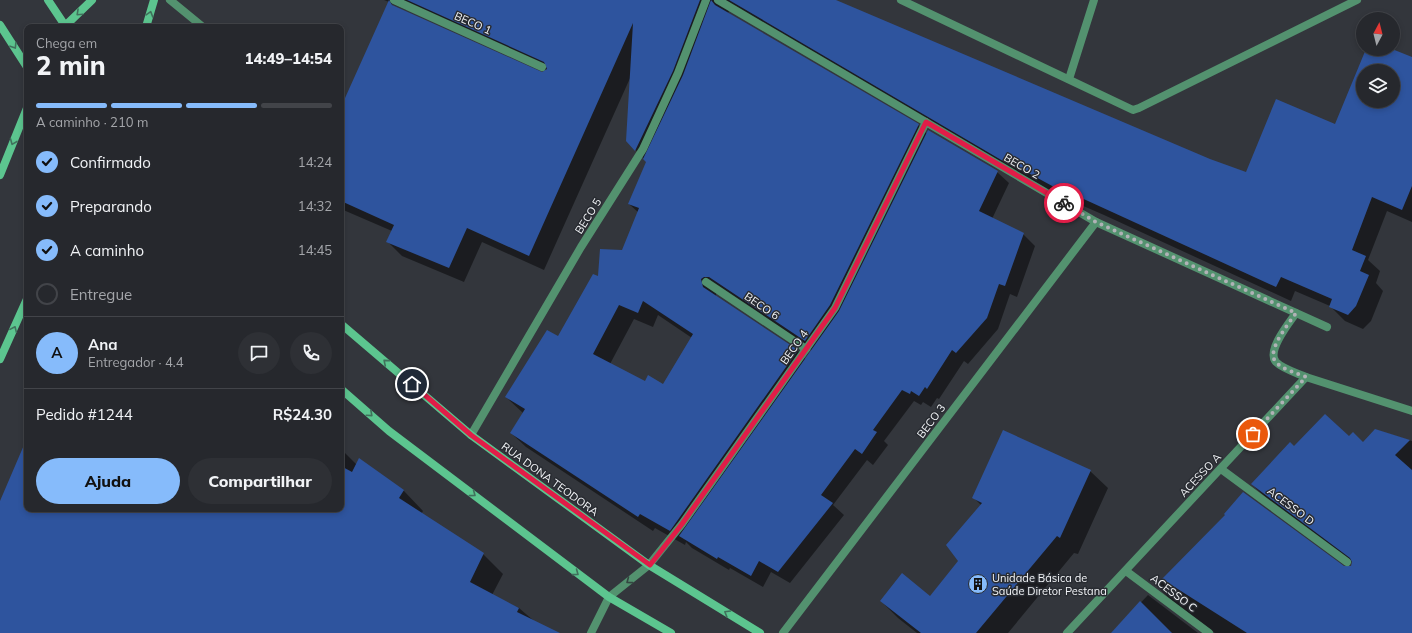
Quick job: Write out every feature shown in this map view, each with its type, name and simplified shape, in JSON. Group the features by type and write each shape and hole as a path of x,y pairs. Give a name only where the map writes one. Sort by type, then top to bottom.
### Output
{"main road":[{"path":"48,0 64,24"},
{"path":"67,24 92,0"},
{"path":"147,24 154,0"},
{"path":"0,25 24,62"},
{"path":"0,175 24,115"},
{"path":"0,359 24,306"},
{"name":"RUA DONA TEODORA","path":"344,327 471,435 650,565 760,633"},
{"path":"344,392 389,431 608,597 671,633"}],"street":[{"path":"170,0 199,24"},
{"name":"BECO 1","path":"394,0 542,67"},
{"name":"BECO 5","path":"471,435 581,247 643,149 678,72 706,0"},
{"name":"BECO 2","path":"718,0 1096,222 1327,328"},
{"path":"901,0 1133,110 1357,0"},
{"path":"1069,79 1094,0"},
{"name":"BECO 4","path":"608,597 650,565 682,524 835,308 926,122"},
{"name":"BECO 3","path":"783,633 1096,222"},
{"name":"BECO 6","path":"706,282 806,349"},
{"path":"1296,313 1275,346 1272,353 1275,361 1281,366 1306,377 1412,411"},
{"name":"ACESSO A","path":"1067,633 1306,377"},
{"name":"ACESSO D","path":"1221,468 1347,562"},
{"name":"ACESSO C","path":"1126,571 1210,633"},
{"path":"591,633 608,597"}],"building":[{"path":"389,0 392,5 542,72 547,69 544,62 407,0 700,0 673,71 635,151 626,141 633,23 529,256 467,228 449,268 386,242 394,225 344,202 344,100"},
{"path":"711,0 715,5 919,124 830,305 805,341 709,277 704,277 701,279 703,287 798,350 670,531 640,514 638,517 510,433 525,409 505,397 547,330 558,336 593,274 598,276 600,249 622,250 639,208 628,204 646,162 643,159 683,75","holes":["643,301 693,334 663,384 648,375 645,381 593,354 619,305 638,313"]},
{"path":"729,0 836,0 1210,159 1246,172 1276,99 1335,124 1356,73 1356,108 1400,108 1400,64 1360,64 1363,56 1400,56 1400,52 1412,57 1412,186 1402,210 1372,197 1352,250 1366,256 1360,271 1369,275 1356,306 1348,315 1329,307 1332,299 1281,277 1276,287 1066,191 1065,193 1003,159 1003,161"},
{"path":"928,130 998,171 979,211 1024,233 1005,286 999,284 987,318 956,353 952,350 927,389 925,387 919,396 911,391 910,394 902,390 873,430 877,432 862,454 855,449 821,495 833,503 778,572 759,561 751,576 718,557 717,559 679,536 839,311"},
{"path":"1325,414 1349,436 1353,432 1363,442 1375,429 1410,440 1395,455 1412,470 1412,633 1247,633 1162,579 1225,515 1224,514 1243,492 1344,566 1351,566 1352,562 1350,558 1251,484 1290,442 1294,446"},
{"path":"1003,430 1091,470 1060,538 1057,536 976,633 921,633 880,601 902,573 930,596 958,561 946,545 982,503 972,498"},
{"path":"24,445 24,512 344,512 344,468 352,472 359,458 404,490 399,498 484,553 470,582 519,608 517,612 560,633 0,633 0,501"},
{"path":"1140,601 1172,633 1111,633"}],"way so far":[{"path":"1064,203 1096,222 1296,313 1272,353 1275,361 1281,366 1306,377 1253,434"}],"place":[{"name":"Unidade Básica de Saúde Diretor Pestana","path":"978,584"}],"route":[{"path":"412,384 471,435 650,565 682,524 835,308 926,122 1064,203"}]}
